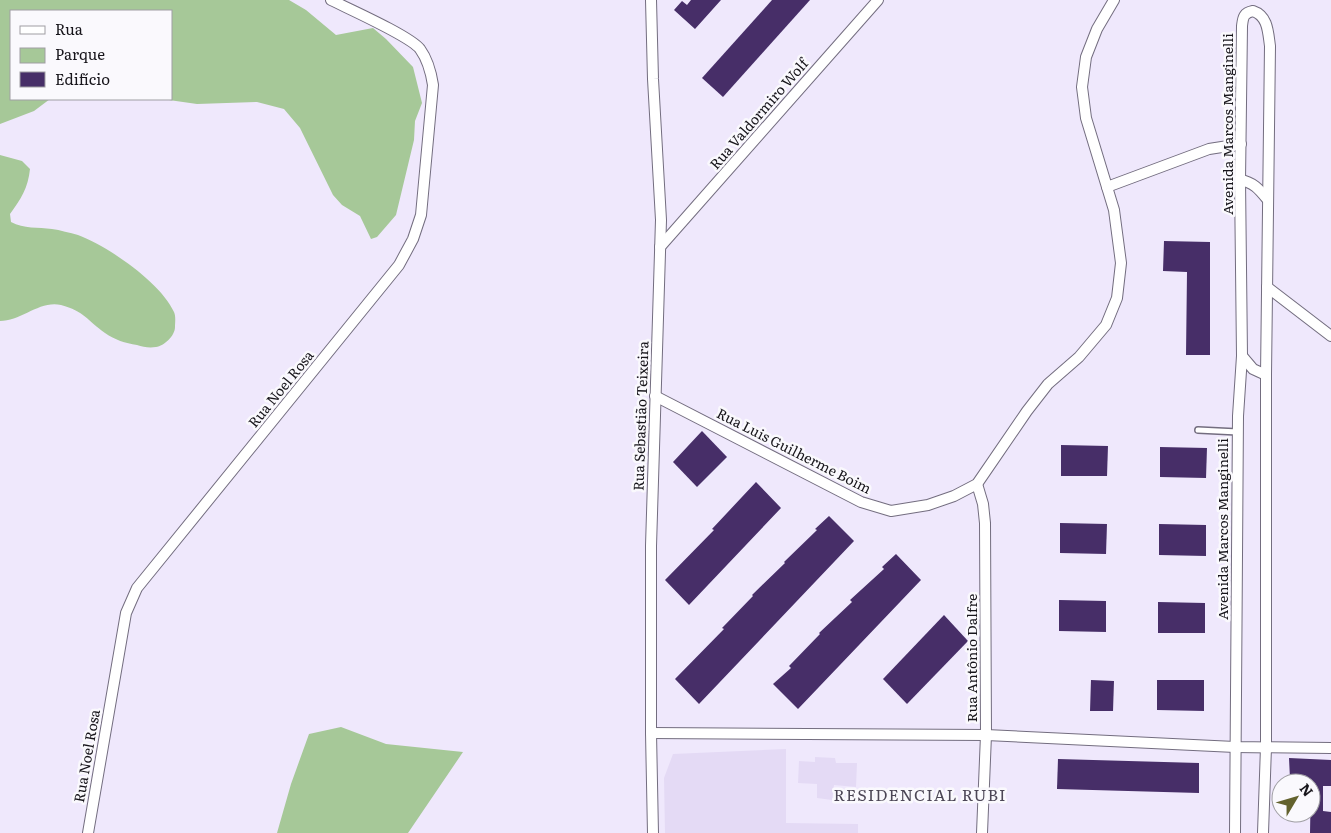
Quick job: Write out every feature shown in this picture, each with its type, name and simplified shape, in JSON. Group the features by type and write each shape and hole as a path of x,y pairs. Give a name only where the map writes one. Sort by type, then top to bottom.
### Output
{"street":[{"name":"Rua Noel Rosa","path":"88,833 126,613 137,588 399,265 413,240 421,215 433,85 430,67 419,48 403,37 331,0"},
{"name":"Rua Sebastião Teixeira","path":"651,0 653,79 661,220 651,546 653,833"},
{"name":"Rua Valdormiro Wolf","path":"660,247 878,0"},
{"name":"Rua Luis Guilherme Boim","path":"655,396 861,502 892,511 928,505 954,496 977,484 1048,384 1079,356 1106,325 1117,298 1121,263 1114,210 1086,118 1082,87 1086,57 1097,29 1114,0"},
{"name":"Avenida Marcos Manginelli","path":"1235,833 1238,432 1242,356 1240,180 1243,17 1252,11 1262,16 1266,22 1270,46 1266,375 1266,747 1263,833"},
{"path":"1107,186 1209,149 1241,144"},
{"path":"1240,180 1256,186 1268,199"},
{"path":"1267,287 1331,336"},
{"path":"1242,356 1253,369 1266,375"},
{"name":"Rua Antônio Dalfre","path":"977,484 983,504 985,523 986,735 982,833"},
{"path":"651,733 986,735 1235,747 1331,748"}],"lane":[{"path":"1198,430 1238,432"}],"shaded area":[{"path":"786,749 786,823 858,824 858,833 665,833 664,778 673,754"},
{"path":"815,757 835,758 836,763 857,763 856,787 834,785 832,800 817,798 817,784 798,783 799,761 815,762"}],"green space":[{"path":"0,0 289,0 306,10 336,35 373,28 413,67 422,103 415,121 414,140 396,215 377,237 371,239 360,216 342,205 333,195 300,128 284,109 257,102 197,104 169,100 172,100 172,10 10,10 10,100 49,100 34,111 0,124"},
{"path":"0,155 22,161 30,169 28,182 10,214 11,222 26,227 55,229 78,235 104,248 132,267 158,289 174,312 175,330 168,340 162,345 151,347 120,341 105,333 81,313 69,307 53,304 15,318 0,321"},
{"path":"341,727 386,744 463,752 408,833 277,833 291,784 309,734"}],"building":[{"path":"691,0 721,0 695,29 674,10 682,1 687,5"},
{"path":"772,0 810,0 723,97 702,78"},
{"path":"1164,241 1210,242 1210,355 1186,355 1187,272 1163,271"},
{"path":"702,431 727,457 697,487 673,462"},
{"path":"1061,445 1108,446 1107,476 1061,476"},
{"path":"1160,447 1207,448 1206,478 1160,477"},
{"path":"756,482 781,508 689,605 665,580 714,530 712,529"},
{"path":"829,516 854,541 699,704 675,679 724,629 722,628 752,595"},
{"path":"1060,523 1107,524 1106,554 1060,553"},
{"path":"1159,524 1206,525 1206,556 1159,555"},
{"path":"896,554 921,580 798,709 773,684 791,668 789,666 819,633 852,602 850,600 884,569 882,567"},
{"path":"1059,600 1106,601 1106,632 1059,631"},
{"path":"1158,602 1205,603 1205,633 1158,633"},
{"path":"944,615 968,641 907,704 883,679"},
{"path":"1091,680 1114,681 1113,711 1090,711"},
{"path":"1157,680 1204,680 1204,711 1157,710"},
{"path":"1289,758 1331,760 1331,786 1323,786 1323,811 1331,812 1331,833 1310,833 1310,823 1321,823 1321,773 1290,773"},
{"path":"1058,759 1199,763 1199,793 1057,789"}],"district":[{"name":"RESIDENCIAL RUBI","path":"920,795"}]}
